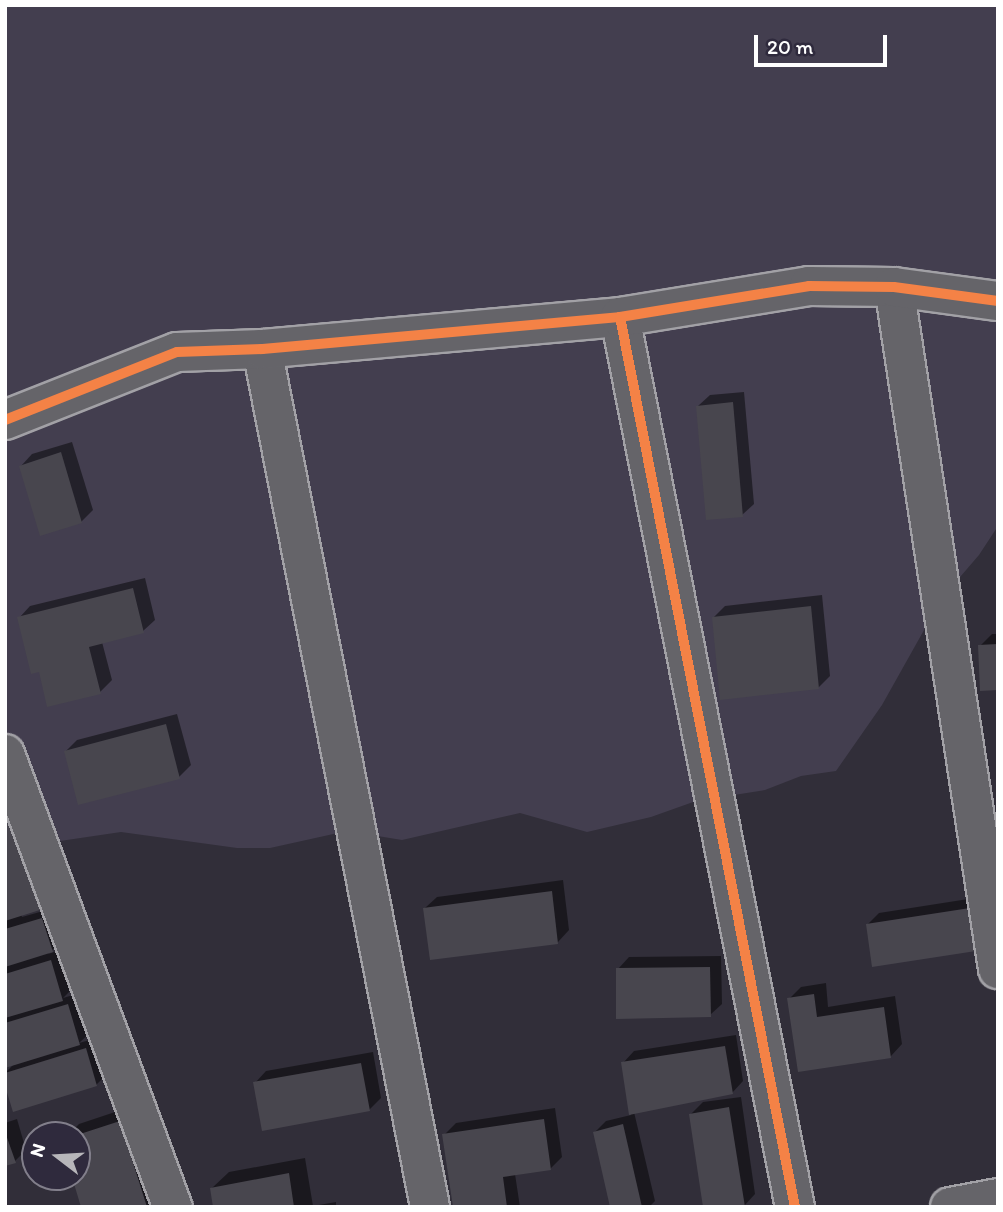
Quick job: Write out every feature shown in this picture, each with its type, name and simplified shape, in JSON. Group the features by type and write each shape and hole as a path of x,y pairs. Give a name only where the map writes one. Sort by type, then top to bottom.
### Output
{"street":[{"path":"5,420 177,352 262,349 620,317 809,286 894,287 998,301"},
{"path":"894,287 998,969"},
{"path":"620,317 795,1207"},
{"path":"262,349 430,1207"},
{"path":"5,754 173,1207"},
{"path":"950,1207 998,1198"}],"shaded area":[{"path":"5,5 998,5 998,526 979,555 942,598 882,705 836,771 801,776 765,790 696,801 651,817 587,832 520,813 402,840 347,831 270,848 237,848 121,832 33,845 5,854"}],"building":[{"path":"733,402 743,517 706,520 696,406"},
{"path":"61,452 82,523 40,536 19,466"},
{"path":"133,588 144,633 89,647 101,694 47,707 39,672 31,674 17,617"},
{"path":"811,606 819,689 720,700 712,617"},
{"path":"998,644 998,690 980,691 978,645"},
{"path":"166,724 180,779 78,805 64,751"},
{"path":"5,788 43,909 5,921"},
{"path":"552,891 558,944 430,960 423,908"},
{"path":"970,908 976,951 872,967 866,924"},
{"path":"42,918 53,952 5,967 5,929"},
{"path":"51,960 63,1001 5,1018 5,974"},
{"path":"710,967 711,1017 616,1019 616,968"},
{"path":"814,994 817,1017 884,1007 891,1058 798,1072 787,998"},
{"path":"68,1004 80,1045 5,1068 5,1023"},
{"path":"725,1046 733,1094 629,1115 621,1062"},
{"path":"86,1048 97,1086 13,1112 5,1086 5,1073"},
{"path":"361,1063 370,1111 262,1131 253,1082"},
{"path":"729,1107 745,1207 703,1207 689,1114"},
{"path":"544,1119 551,1170 503,1177 507,1207 453,1207 442,1134"},
{"path":"120,1121 147,1207 81,1207 76,1191 91,1191 91,1130"},
{"path":"623,1124 642,1207 610,1207 593,1132"},
{"path":"5,1132 16,1163 5,1166"},
{"path":"289,1173 294,1207 213,1207 210,1188"}],"cycle path":[{"path":"5,420 177,352 262,349 620,317 809,286 894,287 998,301"},
{"path":"620,317 795,1207"}]}
